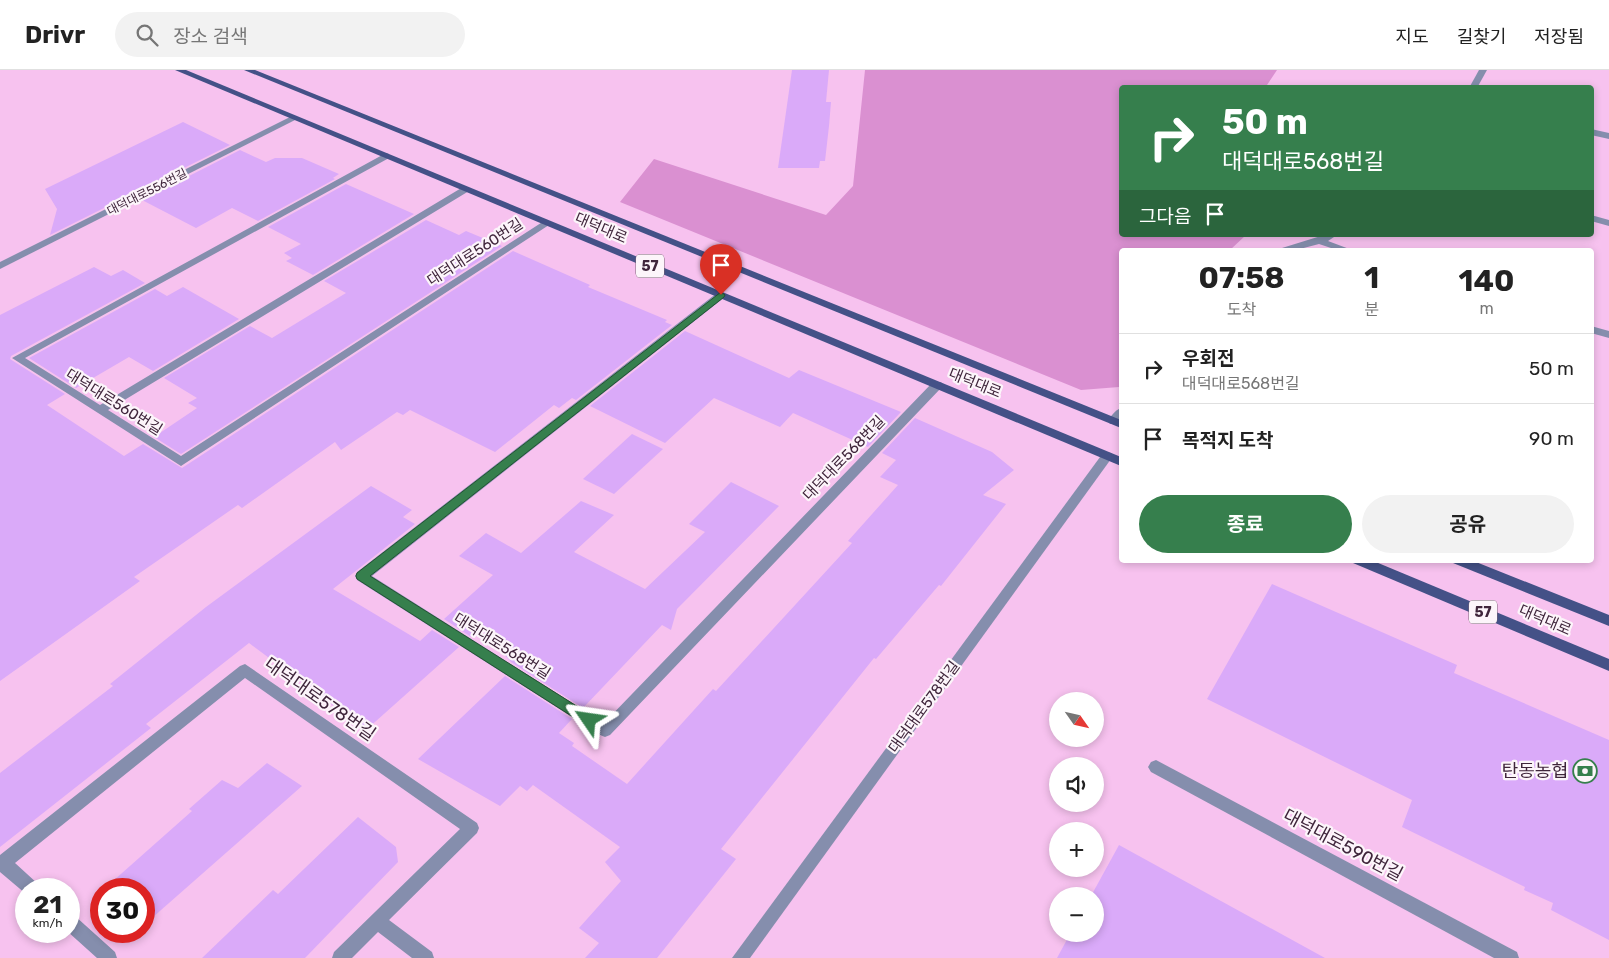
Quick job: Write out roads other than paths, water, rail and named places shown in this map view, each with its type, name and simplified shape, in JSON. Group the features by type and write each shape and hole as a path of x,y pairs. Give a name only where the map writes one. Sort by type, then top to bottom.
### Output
{"main road":[{"name":"대덕대로","path":"179,70 1119,461"},
{"name":"대덕대로","path":"248,70 1119,419"},
{"name":"대덕대로","path":"1365,563 1609,665"},
{"name":"대덕대로","path":"1465,563 1609,621"}],"street":[{"path":"1475,85 1483,70"},
{"name":"대덕대로556번길","path":"0,266 295,118"},
{"path":"1594,133 1609,136"},
{"name":"대덕대로560번길","path":"386,156 17,358 181,462 547,223"},
{"path":"100,410 466,189"},
{"path":"1594,219 1609,223"},
{"path":"1293,248 1328,237"},
{"path":"1319,241 1342,248"},
{"name":"대덕대로568번길","path":"721,295 362,576 605,731 937,385"},
{"path":"1594,330 1609,335"},
{"name":"대덕대로578번길","path":"740,958 1107,456"},
{"name":"대덕대로578번길","path":"1,864 245,670 471,828 377,921"},
{"name":"대덕대로590번길","path":"1156,767 1511,958"},
{"path":"1,864 18,878"},
{"path":"340,958 377,921 426,958"},
{"path":"80,932 109,958"}],"place":[{"name":"탄동농협","path":"1585,771"}]}
